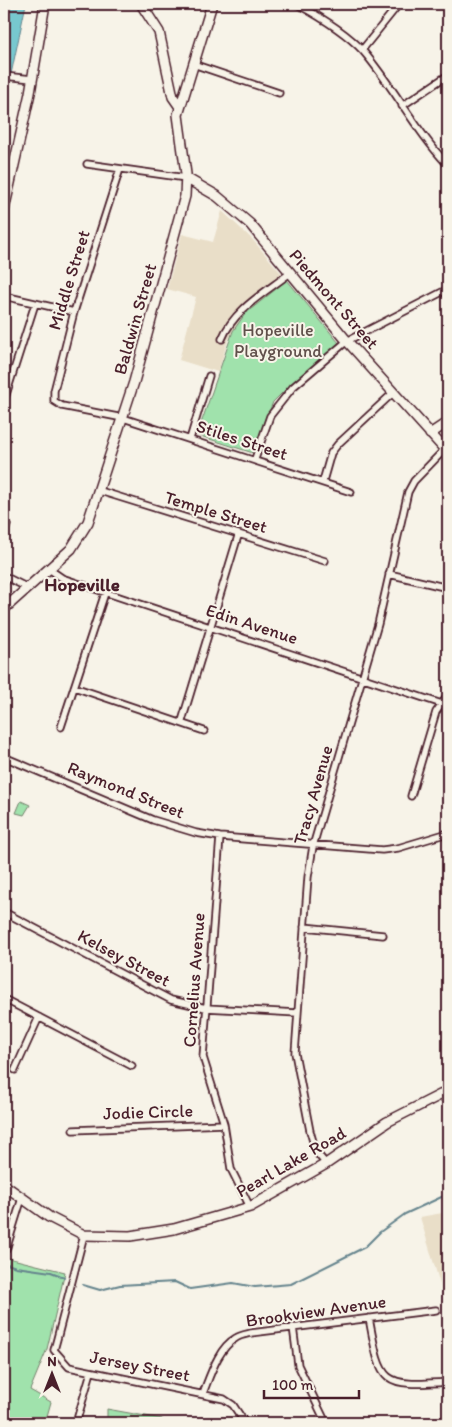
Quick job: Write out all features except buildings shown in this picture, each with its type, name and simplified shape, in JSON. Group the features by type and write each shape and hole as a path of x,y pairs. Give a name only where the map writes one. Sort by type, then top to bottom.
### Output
{"main road":[{"path":"4,210 32,79 45,4"},
{"path":"141,4 159,32 173,97 180,107"},
{"name":"Baldwin Street","path":"4,609 49,569 79,538 88,522 100,491 123,418 180,218 186,178 178,126 180,107 212,4"},
{"name":"Piedmont Street","path":"186,178 212,192 244,218 348,341 447,451"},
{"path":"430,434 448,422"},
{"name":"Pearl Lake Road","path":"4,1185 71,1230 84,1235 130,1236 174,1229 250,1207 326,1164 387,1122 448,1091"}],"street":[{"path":"297,4 342,33 362,50 402,106 448,165"},
{"path":"362,50 399,4"},
{"path":"193,64 279,93"},
{"path":"402,106 448,75"},
{"path":"4,76 32,79"},
{"path":"87,164 186,178"},
{"name":"Middle Street","path":"54,401 54,391 74,312 120,169"},
{"path":"222,339 226,329 240,312 290,273"},
{"path":"255,459 270,416 281,399 348,341 448,289"},
{"path":"4,296 74,312"},
{"path":"4,401 34,304"},
{"path":"190,439 209,376"},
{"path":"323,481 331,453 338,444 394,392"},
{"name":"Stiles Street","path":"54,401 62,406 123,418 323,481 351,492"},
{"name":"Tracy Avenue","path":"326,1164 316,1152 295,1053 304,927 313,846 378,624 408,492 414,481 447,451"},
{"name":"Temple Street","path":"100,491 238,536 324,561"},
{"path":"4,534 7,525"},
{"path":"182,721 238,536"},
{"name":"Edin Avenue","path":"49,569 62,578 105,593 363,676 448,706"},
{"path":"389,574 448,588"},
{"path":"4,576 28,588"},
{"path":"61,728 105,593"},
{"path":"74,687 182,721 204,731"},
{"path":"410,796 436,712 448,695"},
{"name":"Raymond Street","path":"4,757 153,820 220,838 382,850 398,848 448,833"},
{"name":"Cornelius Avenue","path":"220,838 203,1057 224,1124 231,1169 250,1207"},
{"name":"Kelsey Street","path":"4,912 171,1000 206,1008 297,1012"},
{"path":"304,927 383,935"},
{"path":"4,999 132,1066"},
{"path":"15,1070 40,1018"},
{"name":"Jodie Circle","path":"72,1130 224,1124"},
{"path":"6,1250 22,1198"},
{"name":"Jersey Street","path":"84,1235 54,1350 69,1367 203,1393 224,1399 233,1405 245,1423"},
{"name":"Brookview Avenue","path":"203,1393 214,1366 235,1338 251,1333 293,1327 436,1310"},
{"path":"369,1318 377,1362 384,1374 407,1385 448,1382"},
{"path":"293,1327 298,1365 326,1423"},
{"path":"76,1423 91,1372"}],"shaded area":[{"path":"222,211 252,239 287,280 239,322 228,340 218,372 179,360 196,297 167,289 182,234 213,242"},
{"path":"448,1212 448,1311 420,1217"}],"green space":[{"name":"Hopeville Playground","path":"287,280 339,343 273,402 253,453 197,435 233,331 245,314"},
{"path":"21,801 30,805 24,815 16,813"},
{"path":"4,1257 65,1272 47,1349 30,1390 51,1402 45,1423 4,1423"},
{"path":"107,1409 162,1419 166,1423 107,1423"}],"water":[{"path":"4,4 26,4 4,107"}],"waterway":[{"path":"83,1285 100,1290 120,1285 175,1282 190,1289 233,1283 255,1287 291,1284 365,1247 380,1232 405,1214 448,1194"},
{"path":"4,1263 16,1267 51,1272 64,1277"}],"district":[{"name":"Hopeville","path":"82,584"}]}
